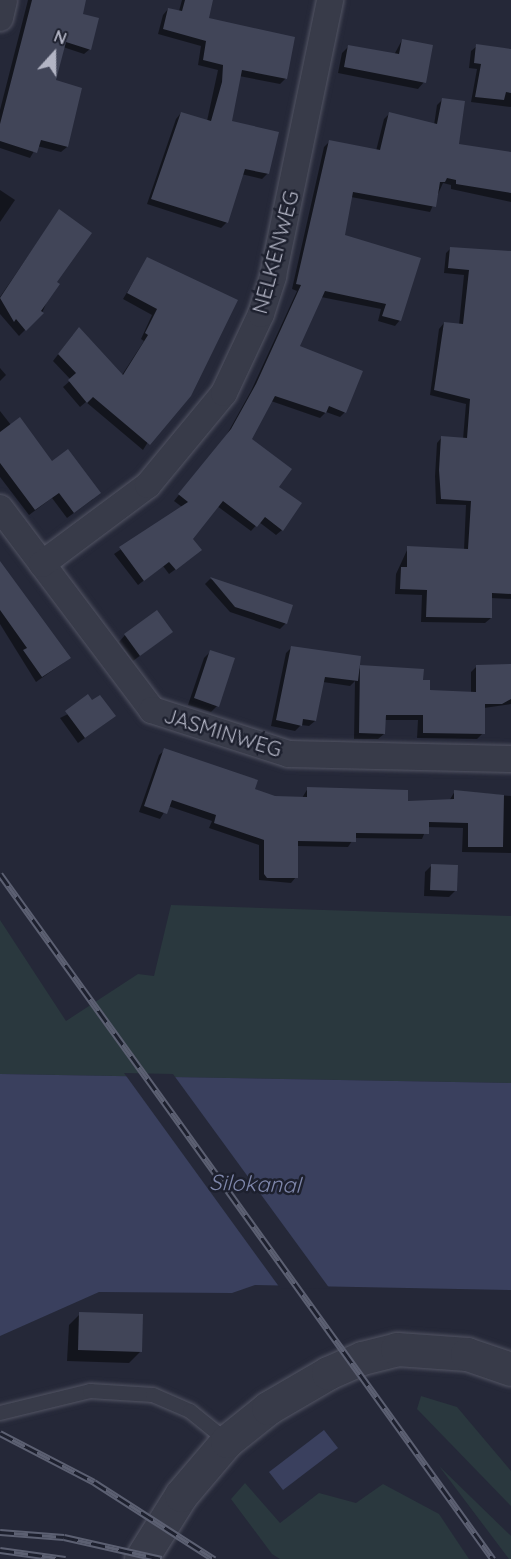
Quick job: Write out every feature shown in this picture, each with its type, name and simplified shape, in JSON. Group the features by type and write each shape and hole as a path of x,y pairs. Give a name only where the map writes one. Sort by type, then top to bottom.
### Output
{"street":[{"path":"0,18 4,0"},
{"name":"NELKENWEG","path":"42,564 148,485 224,393 261,314 273,276 330,0"},
{"name":"JASMINWEG","path":"0,508 152,710 289,753 511,759"},
{"path":"141,1559 181,1495 227,1441 268,1408 362,1358 397,1349 437,1350 511,1369"}],"lane":[{"path":"0,1413 69,1394 134,1392 171,1401 227,1441"}],"shaded area":[{"path":"171,905 511,916 511,1083 0,1074 0,920 66,1021 138,974 154,976"},
{"path":"421,1396 457,1407 511,1471 511,1506 417,1409"},
{"path":"439,1466 511,1536 511,1559 509,1559"},
{"path":"245,1483 280,1523 319,1493 356,1503 383,1484 439,1514 469,1559 280,1559 272,1554 231,1499"}],"water":[{"name":"Silokanal","path":"0,1074 511,1083 511,1290 255,1285 232,1293 99,1292 0,1336"},
{"path":"324,1430 338,1448 283,1490 269,1472"}],"pier":[{"path":"124,1073 173,1074 330,1289 280,1288"}],"building":[{"path":"32,0 86,0 83,14 99,18 91,50 66,42 56,80 82,88 68,147 41,140 37,153 0,141 0,124"},
{"path":"185,0 213,0 209,18 295,37 287,79 242,70 232,121 279,132 269,174 245,169 228,223 151,199 181,112 211,121 222,82 223,65 203,60 206,41 163,29 168,8 182,11"},
{"path":"402,39 433,45 426,83 344,67 348,45 399,54"},
{"path":"476,44 511,49 511,93 506,92 504,100 475,97 481,64 474,63"},
{"path":"442,98 465,101 459,144 511,152 511,193 456,184 456,180 447,178 445,182 440,182 436,207 353,192 345,235 421,258 401,321 382,316 386,304 325,291 300,346 363,371 346,413 329,406 326,413 275,396 252,439 292,469 279,487 302,503 283,531 265,517 257,527 223,501 193,539 202,550 176,570 169,562 144,581 119,547 188,502 178,494 231,429 256,384 301,285 296,284 329,140 380,150 389,112 437,124"},
{"path":"59,209 92,233 57,282 60,284 41,311 44,313 26,331 16,319 14,322 0,298"},
{"path":"450,247 511,251 511,594 492,593 492,618 426,617 427,590 400,589 401,567 407,567 407,546 468,549 471,501 441,499 439,470 441,436 467,438 470,399 434,390 444,322 463,324 469,270 448,268"},
{"path":"147,257 238,300 191,396 150,445 93,397 87,403 68,380 76,373 58,354 79,327 123,375 148,335 145,333 157,309 127,293"},
{"path":"20,417 52,461 68,449 101,493 74,513 59,493 35,510 0,463 0,432"},
{"path":"0,561 71,658 42,677 23,650 27,648 0,610"},
{"path":"210,577 293,605 287,624 235,607"},
{"path":"157,610 173,632 140,656 124,634"},
{"path":"291,646 361,656 358,681 325,677 316,721 303,719 302,726 276,720"},
{"path":"210,650 235,658 219,707 194,698"},
{"path":"511,664 511,699 502,704 485,704 485,734 423,733 423,715 386,715 385,734 359,733 360,665 424,669 423,680 430,680 430,690 476,692 476,665"},
{"path":"88,694 92,700 100,695 116,716 85,738 65,711"},
{"path":"164,748 258,780 255,789 275,796 307,797 307,787 408,790 408,801 454,799 454,790 504,795 503,847 468,847 468,823 429,822 429,834 356,833 356,842 298,841 298,878 267,878 264,874 264,840 214,823 216,815 172,800 167,814 144,806"},
{"path":"431,864 458,865 457,891 430,890"},
{"path":"79,1312 143,1314 142,1352 78,1350"}],"railway":[{"path":"0,874 493,1559"},
{"path":"0,1433 94,1482 214,1559"},
{"path":"0,1532 64,1537 162,1559"},
{"path":"0,1550 65,1559"}]}
